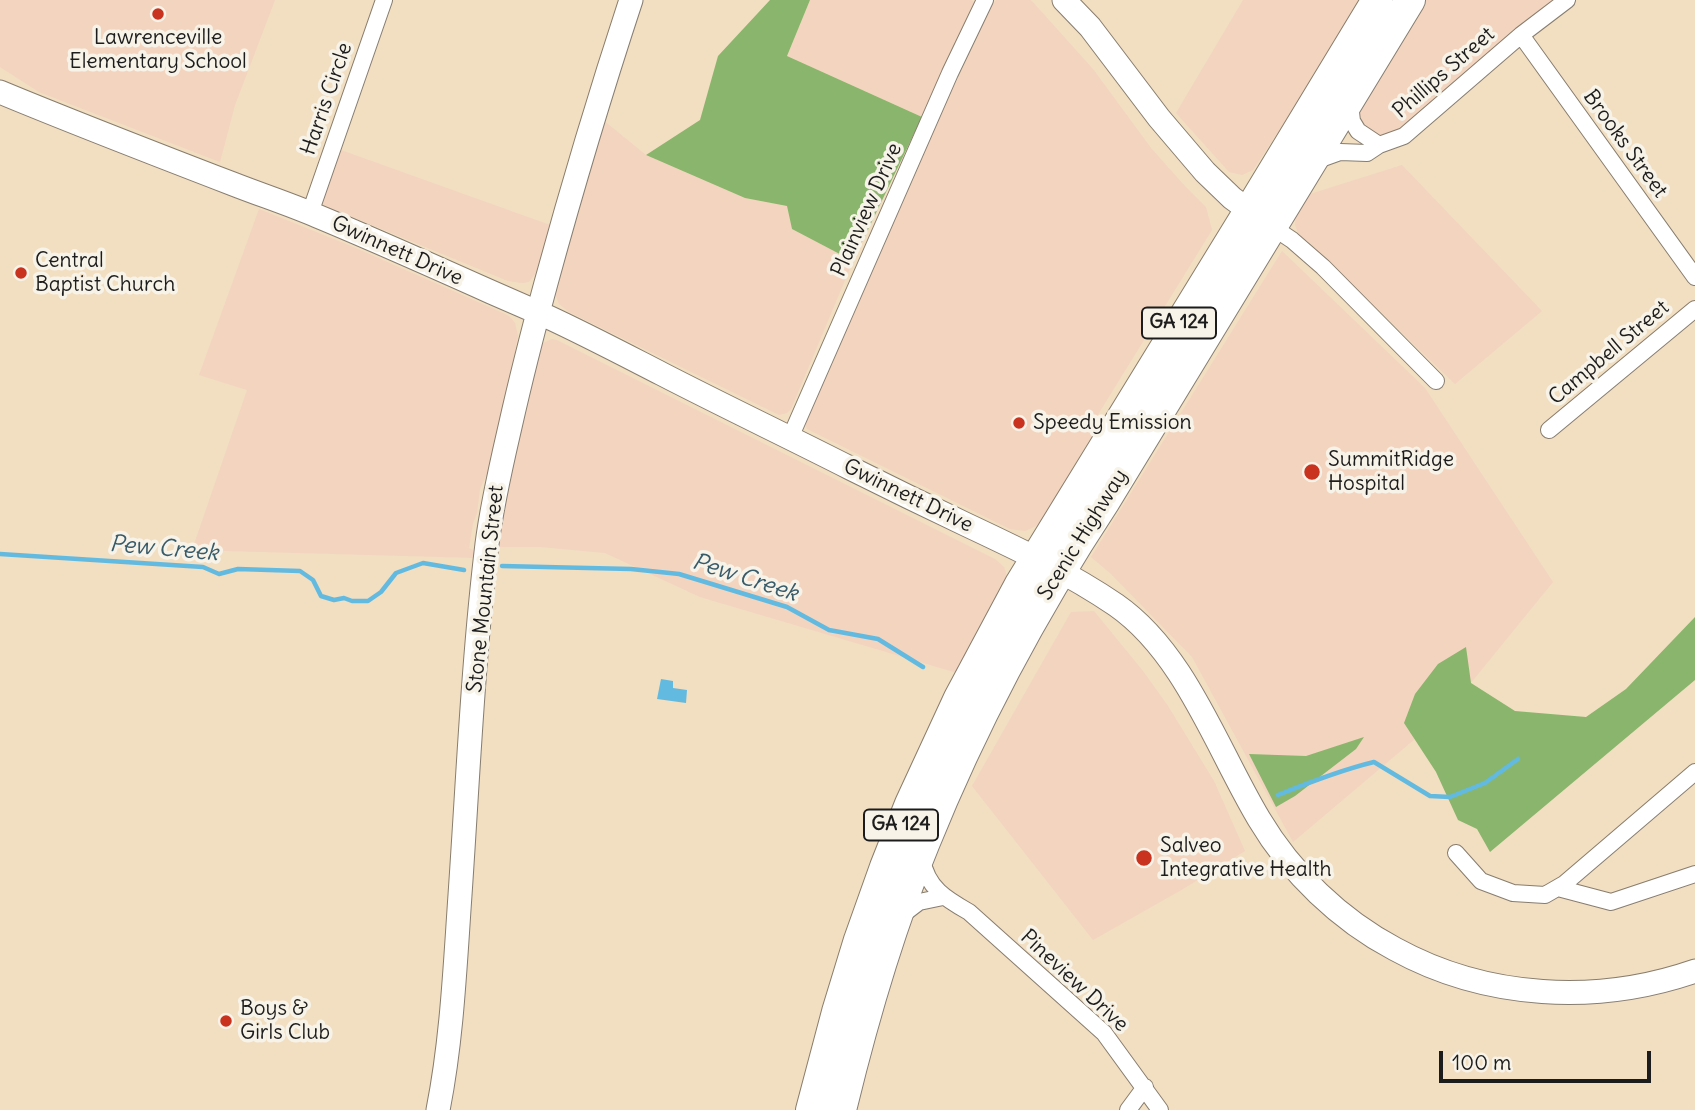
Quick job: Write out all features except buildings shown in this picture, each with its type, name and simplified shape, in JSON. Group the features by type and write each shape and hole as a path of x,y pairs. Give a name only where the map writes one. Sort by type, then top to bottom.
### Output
{"highway":[{"name":"Scenic Highway","path":"841,1110 865,1016 921,852 1048,564 1260,219 1377,0"},
{"name":"Scenic Highway","path":"1260,219 1310,164 1410,0"},
{"name":"Scenic Highway","path":"811,1110 859,940 885,867 936,745 1020,583 1048,564"}],"street":[{"name":"Harris Circle","path":"310,213 384,0"},
{"name":"Stone Mountain Street","path":"438,1110 454,1001 470,752 487,544 496,484 537,312 631,0"},
{"name":"Plainview Drive","path":"790,438 985,0"},
{"path":"1064,0 1090,27 1181,146 1205,173 1323,267 1436,381"},
{"name":"Phillips Street","path":"1310,164 1332,153 1367,153 1379,145 1404,136 1521,34 1567,0"},
{"name":"Brooks Street","path":"1521,34 1695,277"},
{"name":"Gwinnett Drive","path":"0,92 310,213 537,312 1077,580 1137,622 1163,650 1196,702 1256,814 1277,847 1307,881 1339,911 1399,952 1489,984 1531,991 1589,993 1622,990 1677,978 1695,971"},
{"path":"1349,99 1352,121 1358,131 1379,145"},
{"name":"Campbell Street","path":"1549,430 1695,309"},
{"path":"1456,853 1482,881 1513,893 1545,895 1558,888 1695,772"},
{"path":"896,920 919,902 943,897 924,873 921,852"},
{"path":"1558,888 1611,902 1695,874"},
{"name":"Pineview Drive","path":"943,897 969,912 1104,1033 1160,1110"},
{"path":"1128,1110 1145,1087"}],"shaded area":[{"path":"0,0 275,0 235,105 220,162 39,92 0,67"},
{"path":"810,0 974,2 922,117 787,56"},
{"path":"996,0 1031,0 1093,69 1151,148 1206,207 1212,230 1089,429 1094,432 1041,522 1025,531 1010,529 807,429 805,423 806,414 855,312 909,183"},
{"path":"1243,0 1365,0 1253,170 1242,175 1229,172 1176,113"},
{"path":"1419,0 1558,0 1414,121 1388,134 1375,136 1356,119 1358,101"},
{"path":"602,119 646,155 745,198 787,206 792,229 853,261 787,413 779,415 569,312 559,304 555,294"},
{"path":"341,150 553,226 535,274 529,282 508,281 321,204"},
{"path":"1402,165 1542,311 1455,384 1305,240 1295,225 1296,214 1310,194"},
{"path":"259,209 503,313 515,323 518,336 495,456 480,489 473,523 469,548 477,558 192,550 247,390 199,375"},
{"name":"SummitRidge Hospital","path":"1282,251 1425,388 1553,582 1448,711 1293,842 1192,657 1091,557"},
{"path":"552,339 995,559 1004,567 1008,579 964,675 700,597 605,553 541,547 495,547 508,477 541,344"},
{"path":"1094,611 1168,706 1214,781 1245,851 1093,940 972,786 1071,612"}],"green space":[{"path":"770,0 810,0 787,56 922,117 853,261 792,229 787,206 745,198 646,155 700,120 718,56"},
{"path":"1695,617 1695,680 1490,852 1477,829 1458,820 1436,772 1404,723 1415,694 1438,664 1466,647 1471,683 1515,711 1586,717 1626,689"},
{"path":"1364,737 1356,749 1295,796 1276,807 1249,754 1306,756"}],"water":[{"path":"661,679 673,681 673,688 687,690 686,703 657,699"}],"waterway":[{"name":"Pew Creek","path":"0,554 203,567 219,574 238,569 300,571 313,580 321,596 352,601 368,601 381,592 396,573 423,563 464,570"},
{"name":"Pew Creek","path":"502,566 631,569 679,574 787,607 829,630 878,639 923,667"},
{"name":"Pew Creek","path":"1278,795 1374,762 1430,796 1450,797 1485,783 1518,759"}],"place":[{"name":"Lawrenceville Elementary School","path":"158,14"},
{"name":"Central Baptist Church","path":"21,273"},
{"name":"Speedy Emission","path":"1019,423"},
{"name":"SummitRidge Hospital","path":"1312,472"},
{"name":"Salveo Integrative Health","path":"1144,858"},
{"name":"Boys & Girls Club","path":"226,1021"}]}
